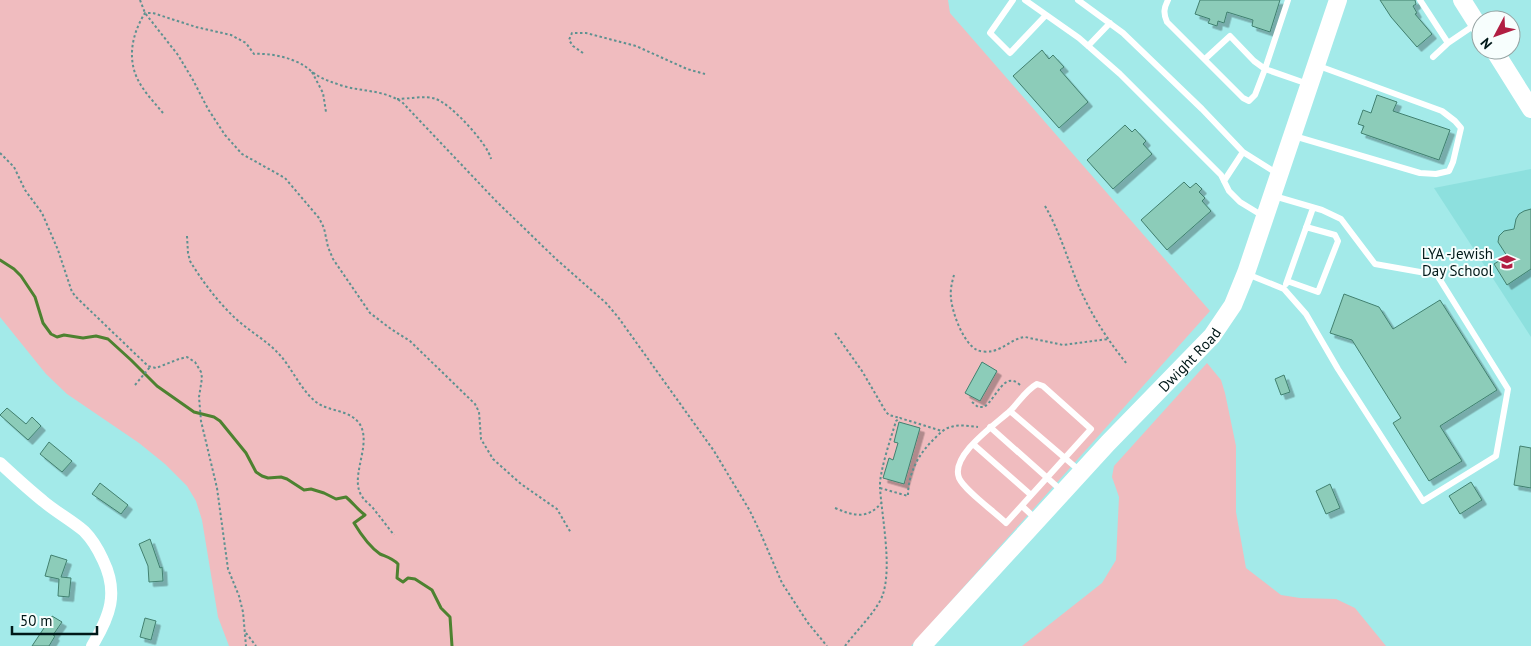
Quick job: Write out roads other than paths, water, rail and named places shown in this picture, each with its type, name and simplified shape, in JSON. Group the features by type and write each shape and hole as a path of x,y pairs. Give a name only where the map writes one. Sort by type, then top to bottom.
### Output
{"main road":[{"name":"Dwight Road","path":"922,646 1063,491 1212,336 1233,304 1265,218 1338,0"},
{"path":"1462,0 1471,14"},
{"path":"1500,60 1531,109"}],"street":[{"path":"0,463 44,502 83,531 98,550 109,572 112,596 104,625 92,646"}],"lane":[{"path":"1014,0 990,33 1010,53 1046,15"},
{"path":"1025,0 1088,46 1140,94 1221,175 1229,191 1240,202 1265,218"},
{"path":"1078,0 1123,33 1202,109 1243,152 1279,175"},
{"path":"1168,0 1164,7 1164,16 1167,22 1243,98 1249,101 1255,95 1288,0"},
{"path":"1420,0 1448,43"},
{"path":"1088,46 1110,23"},
{"path":"1433,57 1448,43 1471,30"},
{"path":"1205,60 1230,36 1254,61 1265,69 1310,85"},
{"path":"1293,135 1420,173 1436,174 1449,171 1453,162 1461,128 1442,111 1316,64"},
{"path":"1224,181 1243,152"},
{"path":"1246,273 1284,289 1306,314 1338,369 1424,501 1496,456 1508,389 1437,275 1374,264 1342,220 1313,208 1272,196"},
{"path":"1284,289 1313,208"},
{"path":"1287,281 1318,292 1338,240 1335,235 1306,227"},
{"path":"1037,384 1043,386 1091,429 1006,523 966,487 959,478 958,469 961,460 973,444 1010,411 1031,387 1037,384"},
{"path":"1010,411 1081,472"},
{"path":"990,427 1063,491"},
{"path":"973,444 1031,495"},
{"path":"1022,506 1037,520"}],"waterway":[{"path":"0,260 21,276 35,297 43,323 51,334 57,337 64,335 83,338 96,336 108,339 157,386 194,412 214,417 220,421 246,453 256,472 262,476 268,478 281,477 304,490 311,489 336,499 346,497 365,515 354,523 366,540 380,554 398,564 397,578 403,582 408,578 415,579 432,590 441,608 450,617 452,646"}],"place":[{"name":"LYA -Jewish Day School","path":"1507,262"}]}
